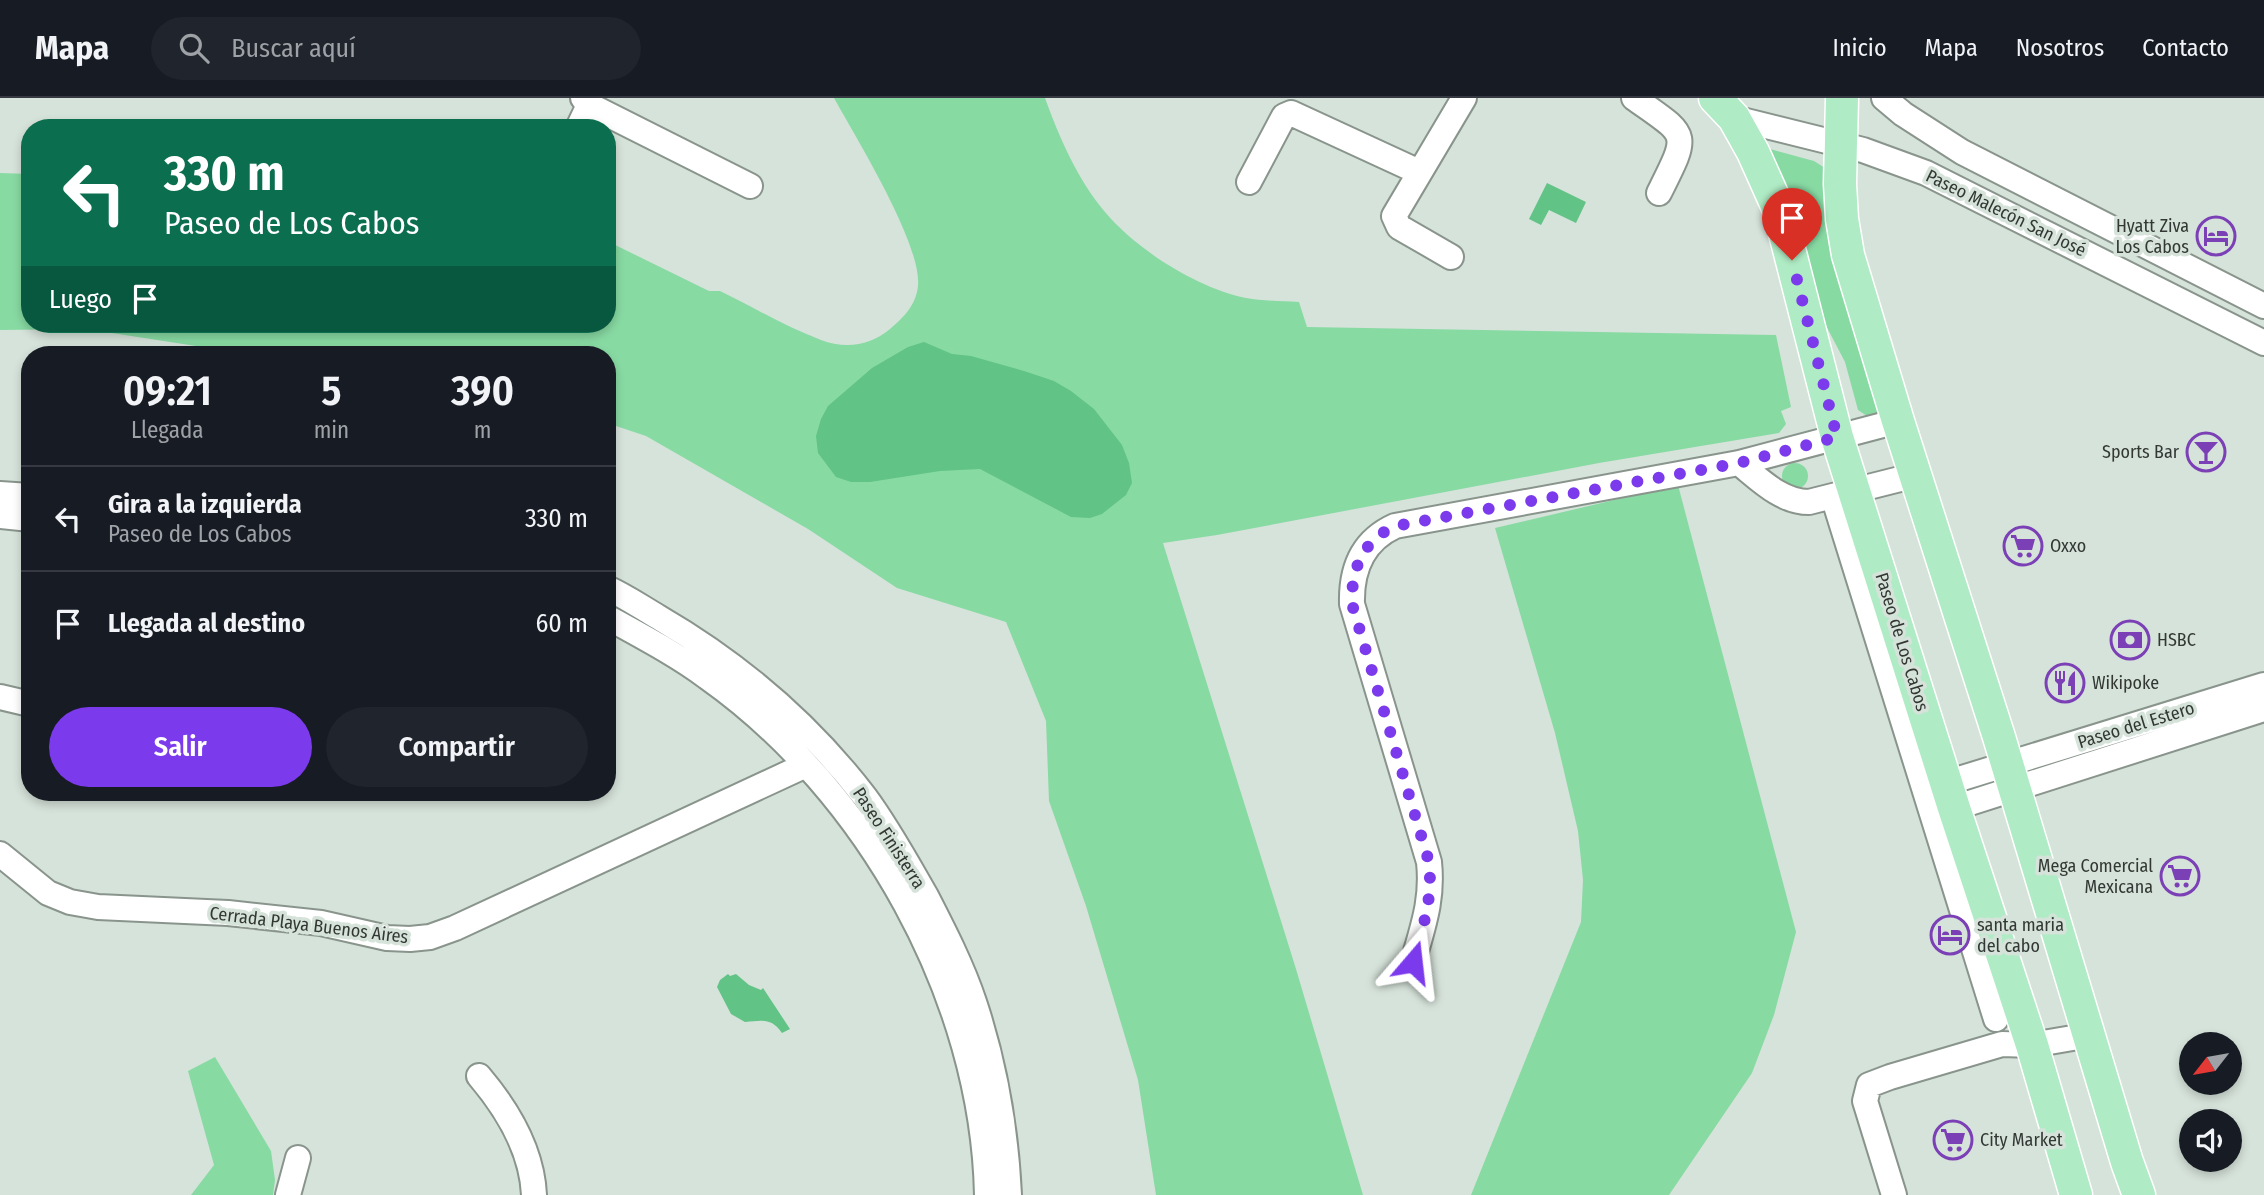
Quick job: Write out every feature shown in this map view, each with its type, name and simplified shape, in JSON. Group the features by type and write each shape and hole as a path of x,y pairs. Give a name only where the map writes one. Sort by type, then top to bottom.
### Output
{"main road":[{"path":"1842,98 1842,219 1848,255 2134,1182"},
{"name":"Paseo de Los Cabos","path":"1725,108 1758,161 1779,210 1837,437 1844,493 1950,796 2032,1045 2076,1195"}],"street":[{"path":"1451,257 1399,227 1394,216 1464,98"},
{"path":"1634,98 1673,125 1680,138 1681,147 1659,193"},
{"name":"Paseo Malecón San José","path":"1884,98 1903,114 1962,152 2264,306"},
{"path":"581,119 586,101 750,186"},
{"name":"Paseo Malecón San José","path":"1725,108 1896,161 1926,173 2264,343"},
{"path":"1249,182 1284,116 1291,113 1419,172"},
{"path":"1413,962 1430,905 1432,886 1429,862 1352,604 1352,584 1363,552 1383,531 1395,526 1739,463 1898,421"},
{"path":"1739,463 1774,490 1797,502 1809,502 1916,475"},
{"path":"1844,493 1996,1019"},
{"path":"0,494 21,495"},
{"path":"0,516 21,518"},
{"name":"Paseo Finisterra","path":"616,593 688,634 736,669 787,711 829,754 866,798 943,929 974,1002 1001,1110 1007,1151 1009,1195"},
{"name":"Paseo Finisterra","path":"616,622 707,677 750,710 806,765 839,803 871,848 929,947 951,1002 978,1111 988,1195"},
{"name":"Paseo del Estero","path":"1950,796 2209,713 2264,685"},
{"path":"0,697 21,702"},
{"name":"Paseo del Estero","path":"2209,713 2264,709"},
{"name":"Cerrada Playa Buenos Aires","path":"0,854 48,893 70,902 98,907 228,913 321,923 387,938 420,938 455,929 806,765"},
{"path":"1894,1195 1865,1101 1869,1086 1890,1076 2002,1044 2032,1045 2090,1035"},
{"path":"479,1076 499,1100 515,1128 526,1159 534,1195"},
{"path":"288,1195 298,1158"},
{"path":"2134,1182 2150,1195"}],"shaded area":[{"path":"834,98 1045,98 1063,143 1086,186 1105,212 1134,240 1169,266 1208,286 1246,298 1299,302 1307,327 1776,335 1791,407 1781,411 1786,424 1779,433 1599,463 1163,543 1296,969 1363,1195 1156,1195 1138,1080 1086,906 1049,801 1046,721 1006,622 897,588 808,529 646,436 616,426 616,346 196,346 112,333 616,333 616,245 709,291 720,291 821,340 848,345 866,342 882,335 900,320 915,299 918,286 910,245 871,164"},
{"path":"1770,149 1814,161 1825,168 1824,190 1828,215 1881,416 1873,420 1858,410 1845,362 1821,316 1770,157"},
{"path":"0,173 21,174 21,330 0,330"},
{"path":"1547,183 1586,202 1576,223 1549,210 1541,225 1529,219"},
{"path":"924,342 952,354 971,356 1054,381 1071,391 1094,409 1122,445 1129,463 1132,483 1126,495 1102,514 1090,518 1071,517 980,469 940,471 870,482 851,482 836,477 818,453 816,436 828,406 872,368 908,347"},
{"path":"1795,463 1804,467 1808,476 1804,485 1795,489 1786,485 1782,476 1786,467"},
{"path":"1678,485 1796,932 1774,1015 1752,1073 1669,1195 1471,1195 1581,922 1583,880 1578,831 1555,733 1495,528"},
{"path":"728,974 736,974 749,985 761,990 763,988 790,1029 782,1033 770,1022 745,1022 731,1014 717,987 720,980"},
{"path":"215,1057 271,1151 275,1180 273,1195 191,1195 214,1165 188,1071"}],"place":[{"name":"Hyatt Ziva Los Cabos","path":"2216,236"},
{"name":"Sports Bar","path":"2206,452"},
{"name":"Oxxo","path":"2023,546"},
{"name":"HSBC","path":"2130,640"},
{"name":"Wikipoke","path":"2065,683"},
{"name":"Mega Comercial Mexicana","path":"2180,876"},
{"name":"santa maria del cabo","path":"1950,935"},
{"name":"City Market","path":"1953,1140"}],"route":[{"path":"1413,962 1430,905 1432,886 1429,862 1352,604 1352,584 1363,552 1383,531 1395,526 1739,463 1837,437 1792,260"}]}
